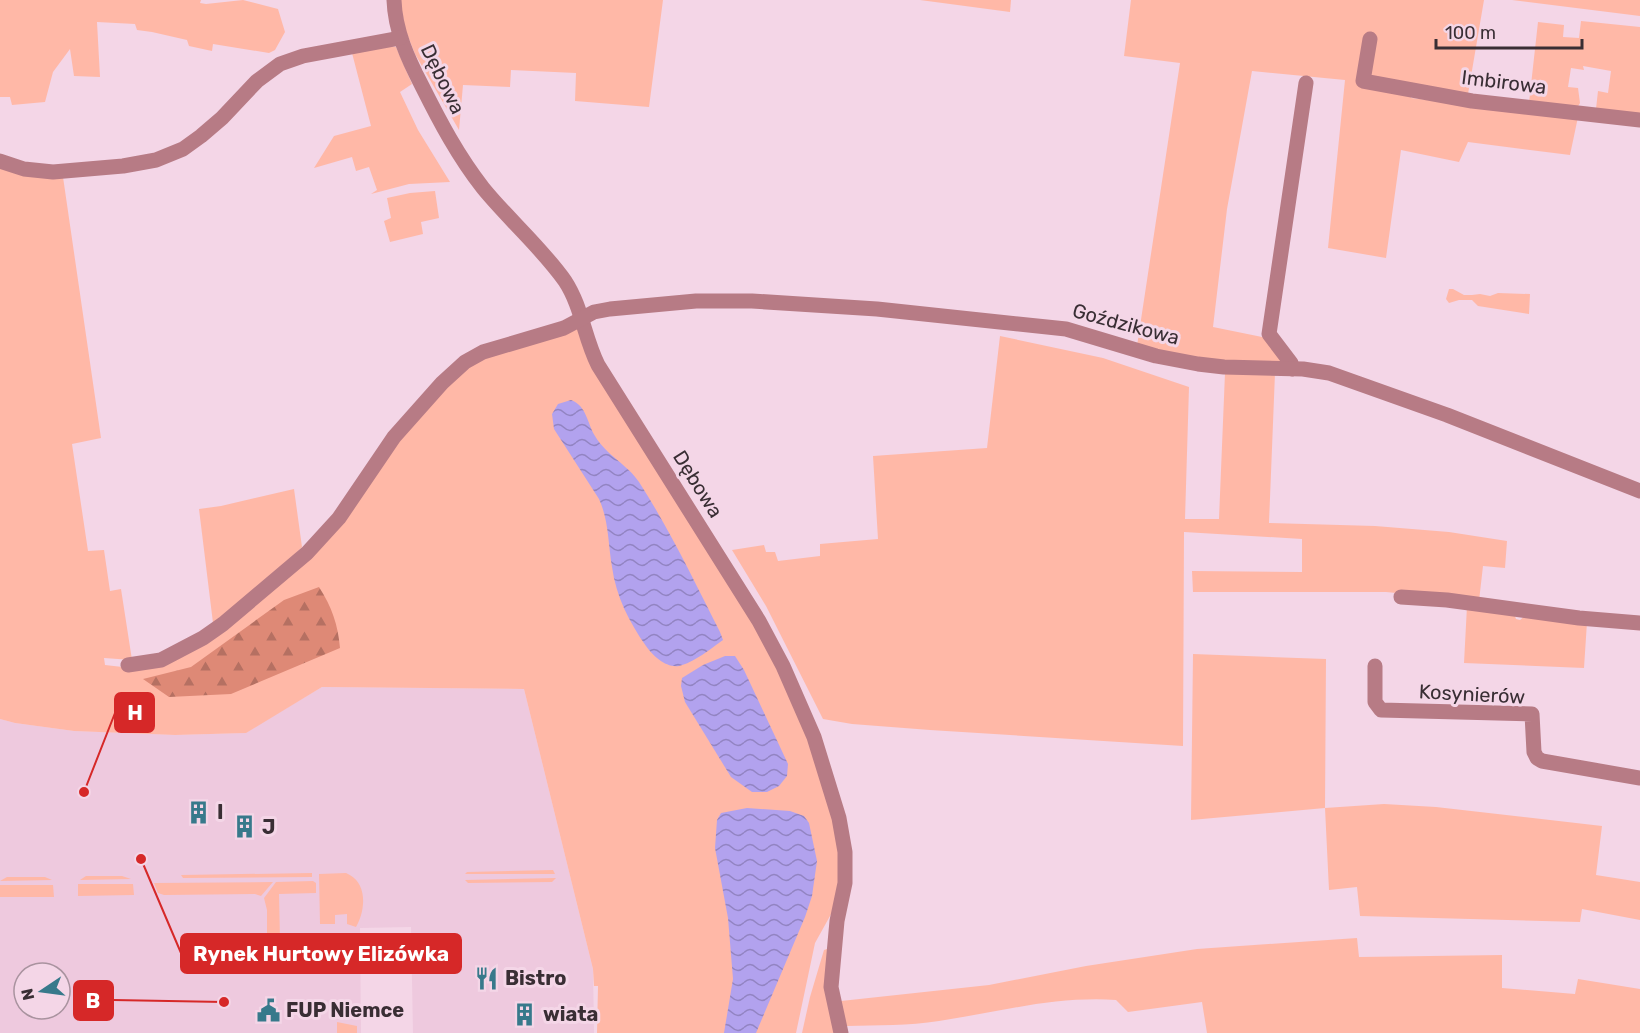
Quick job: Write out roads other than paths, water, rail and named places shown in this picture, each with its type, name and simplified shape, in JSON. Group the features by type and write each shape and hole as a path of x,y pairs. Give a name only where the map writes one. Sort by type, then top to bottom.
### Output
{"street":[{"name":"Dębowa","path":"394,0 400,38 450,141 493,199 565,281 575,300 588,346 598,365 771,641 814,737 839,818 845,852 845,883 837,921 831,979 832,999 841,1033"},
{"path":"0,161 24,169 53,172 123,166 156,160 183,149 201,136 222,118 261,76 280,63 303,56 400,38"},
{"name":"Imbirowa","path":"1370,39 1363,81 1472,101 1640,120"},
{"path":"1292,369 1291,363 1269,334 1306,84"},
{"name":"Goździkowa","path":"128,665 161,660 203,638 223,624 307,553 339,518 394,437 442,383 465,362 483,352 564,328 598,311 696,301 818,304 1051,326 1093,336 1156,356 1198,364 1329,373 1447,415 1640,491"},
{"path":"1401,597 1447,600 1579,618 1640,623"},
{"name":"Kosynierów","path":"1375,666 1375,702 1381,710 1532,714 1534,752 1542,761 1640,778"}],"water":[{"path":"571,400 584,411 600,443 639,482 671,537 720,632 723,640 690,662 674,666 656,657 640,637 624,608 614,578 606,524 599,499 554,429 552,414 558,404"},
{"path":"725,656 735,656 744,670 788,764 787,776 779,786 767,792 752,792 731,777 685,702 681,686 682,678 703,665"},
{"path":"747,808 790,811 804,816 809,823 817,861 812,896 805,917 756,1033 724,1033 733,979 728,918 715,848 717,820 721,813"}],"place":[{"name":"H","path":"84,792"},
{"name":"I","path":"199,812"},
{"name":"J","path":"244,827"},
{"name":"Rynek Hurtowy Elizówka","path":"141,859"},
{"name":"Bistro","path":"487,978"},
{"name":"B","path":"224,1002"},
{"name":"FUP Niemce","path":"268,1010"},
{"name":"wiata","path":"525,1014"}]}
